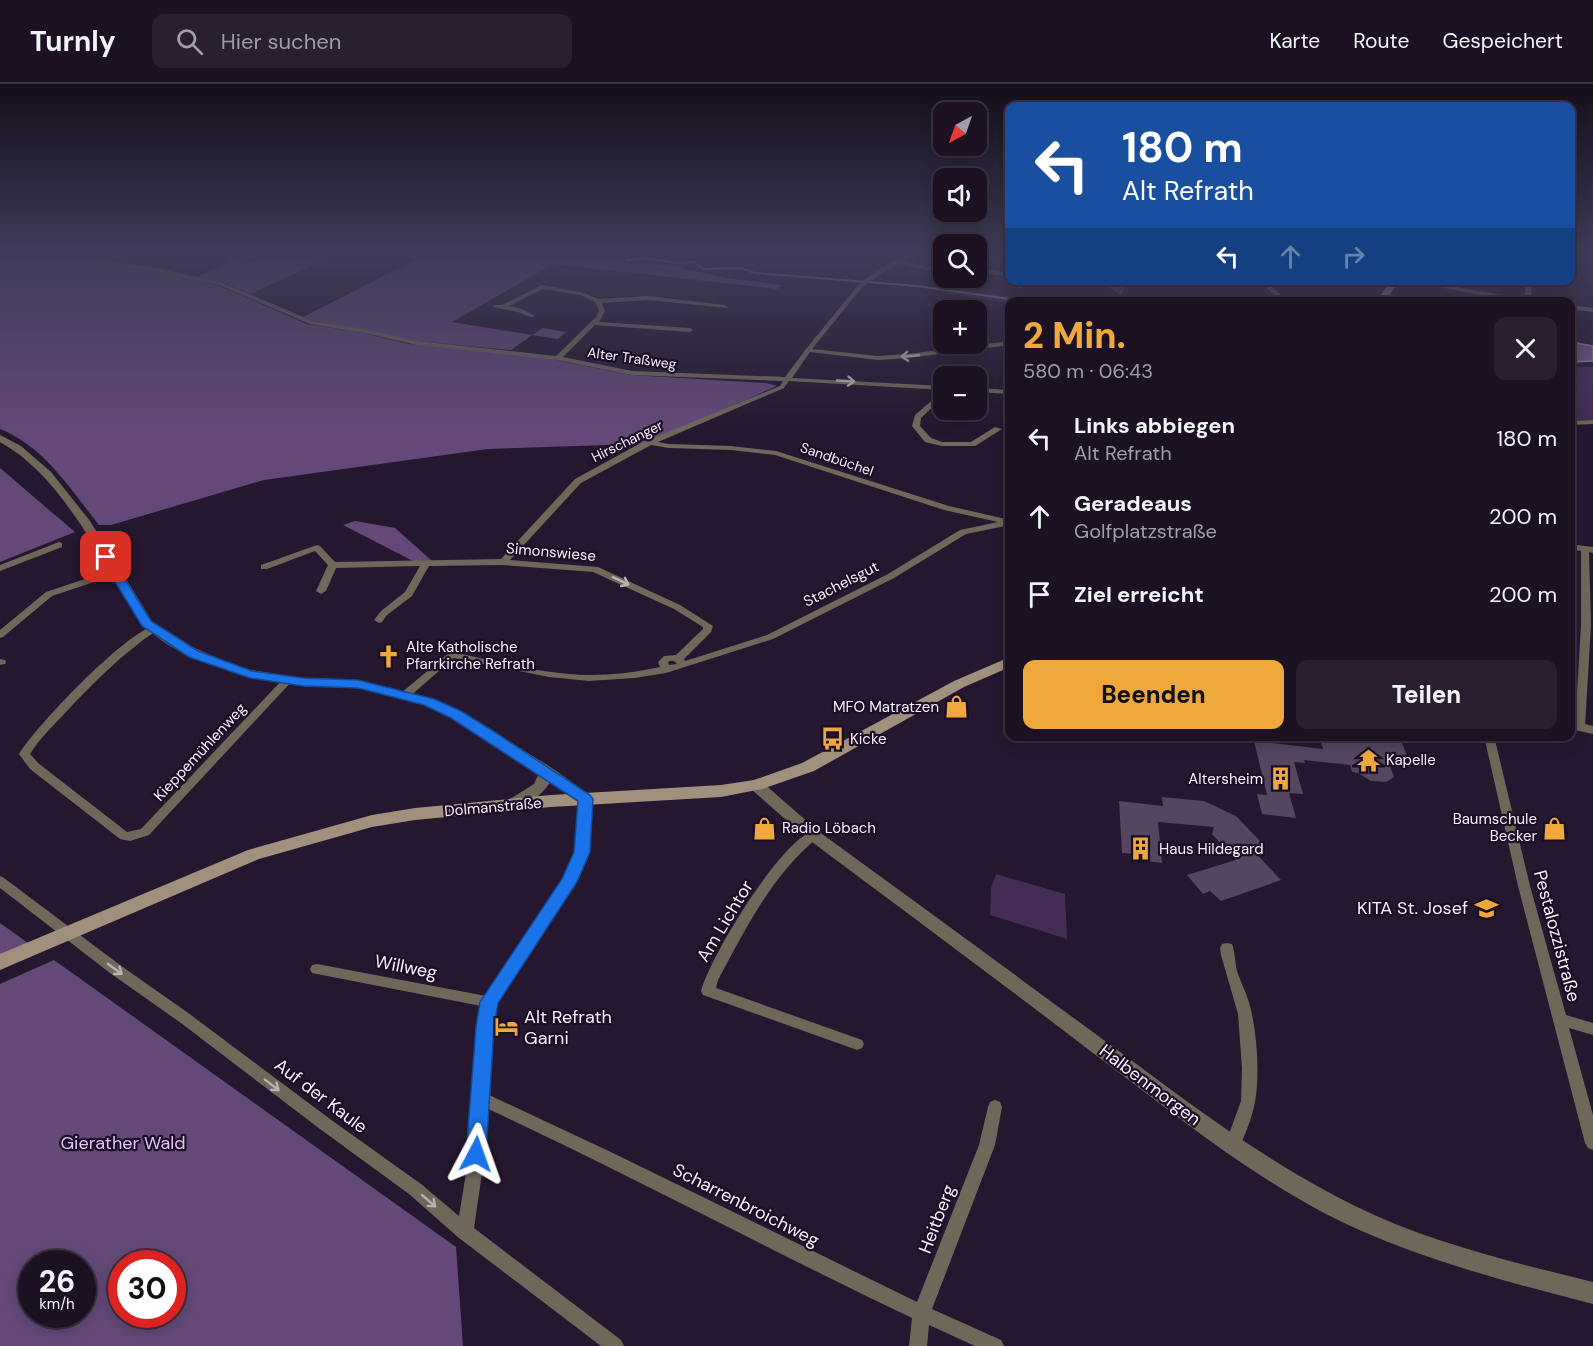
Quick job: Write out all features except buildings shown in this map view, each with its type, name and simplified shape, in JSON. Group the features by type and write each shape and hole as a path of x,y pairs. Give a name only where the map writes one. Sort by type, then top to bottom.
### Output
{"main road":[{"name":"Dolmanstraße","path":"5,960 254,854 313,836 394,817 512,805 721,790 756,785 807,767 959,684 1005,663"}],"street":[{"name":"Alter Traßweg","path":"284,311 312,323 417,342 558,358 632,373 787,381 835,381 933,389"},
{"path":"518,311 532,316"},
{"path":"558,358 599,318 602,311"},
{"path":"787,381 808,350 841,311"},
{"path":"593,323 690,330"},
{"path":"808,350 878,358 1005,344"},
{"name":"Hirschanger","path":"503,562 578,481 633,450 782,387 787,381"},
{"path":"987,391 1005,392"},
{"name":"Alter Traßweg","path":"933,401 918,417 916,426 928,441 942,444 972,444 998,429"},
{"path":"1575,423 1593,422"},
{"path":"0,438 18,448 47,474 85,521 137,609 153,629 193,654 228,668 288,680 358,684 405,695 456,714 547,771 585,799 582,852 568,882 489,1002 485,1027 474,1173 465,1232"},
{"name":"Sandbüchel","path":"653,443 776,453 947,508 1005,521"},
{"name":"Stachelsgut","path":"405,695 452,655 549,674 589,678 666,670 680,662 770,637 891,576 963,532 1005,523"},
{"path":"0,568 59,545"},
{"path":"264,567 317,548 333,565 321,591"},
{"path":"1581,727 1589,550"},
{"name":"Simonswiese","path":"333,565 503,562 595,569 677,607 708,626 708,630 680,662"},
{"path":"379,620 384,613 409,594 426,563"},
{"path":"0,634 49,594 115,572"},
{"name":"Kieppemühlenweg","path":"153,629 128,644 61,710 24,754 34,765 124,836 130,837 145,832 288,680"},
{"name":"Pestalozzistraße","path":"1490,741 1524,886 1593,1143"},
{"path":"512,805 537,790 546,779 547,771"},
{"name":"Halbenmorgen","path":"756,785 813,835 1233,1145 1290,1181 1348,1214 1417,1243 1478,1264 1593,1293"},
{"name":"Am Lichtor","path":"813,835 794,850 773,876 711,979 708,991 857,1044"},
{"name":"Auf der Kaule","path":"0,881 415,1189 465,1232 615,1346"},
{"path":"1227,948 1226,961 1238,986 1244,1009 1248,1074 1248,1101 1233,1145"},
{"name":"Willweg","path":"317,969 489,1002"},
{"path":"1561,1020 1593,1029"},
{"name":"Scharrenbroichweg","path":"480,1098 576,1141 921,1314 995,1346"},
{"name":"Heitberg","path":"918,1346 921,1314 987,1145 995,1107"}],"shaded area":[{"path":"1575,343 1593,346 1593,361 1575,362"},
{"path":"1575,367 1593,367 1593,420 1575,421"},
{"path":"996,874 1065,894 1067,939 990,915 991,888"}],"green space":[{"path":"0,311 277,311 307,324 363,333 409,344 547,358 631,375 766,383 777,386 652,441 638,444 488,449 264,480 111,525 99,525 56,470 30,447 0,429"},
{"path":"315,311 471,311 452,322 532,335 511,350 416,341 303,317"},
{"path":"543,328 566,332 558,339 532,335"},
{"path":"0,468 75,532 0,562"},
{"path":"355,521 395,528 431,560 428,562 413,561 343,525"},
{"path":"0,923 28,943 0,955"},
{"name":"Gierather Wald","path":"54,960 456,1247 463,1346 0,1346 0,984"}],"place":[{"name":"Alte Katholische Pfarrkirche Refrath","path":"388,656"},
{"name":"MFO Matratzen","path":"957,707"},
{"name":"Kicke","path":"832,739"},
{"name":"Kapelle","path":"1368,760"},
{"name":"Altersheim","path":"1281,779"},
{"name":"Radio Löbach","path":"764,828"},
{"name":"Baumschule Becker","path":"1555,828"},
{"name":"Haus Hildegard","path":"1141,849"},
{"name":"KITA St. Josef","path":"1486,908"},
{"name":"Alt Refrath Garni","path":"506,1027"}],"route":[{"path":"106,557 147,623 193,654 228,668 268,678 303,682 345,682 429,702 456,714 547,771 585,799 582,852 568,882 545,921 489,1002 485,1027 476,1154"}]}
